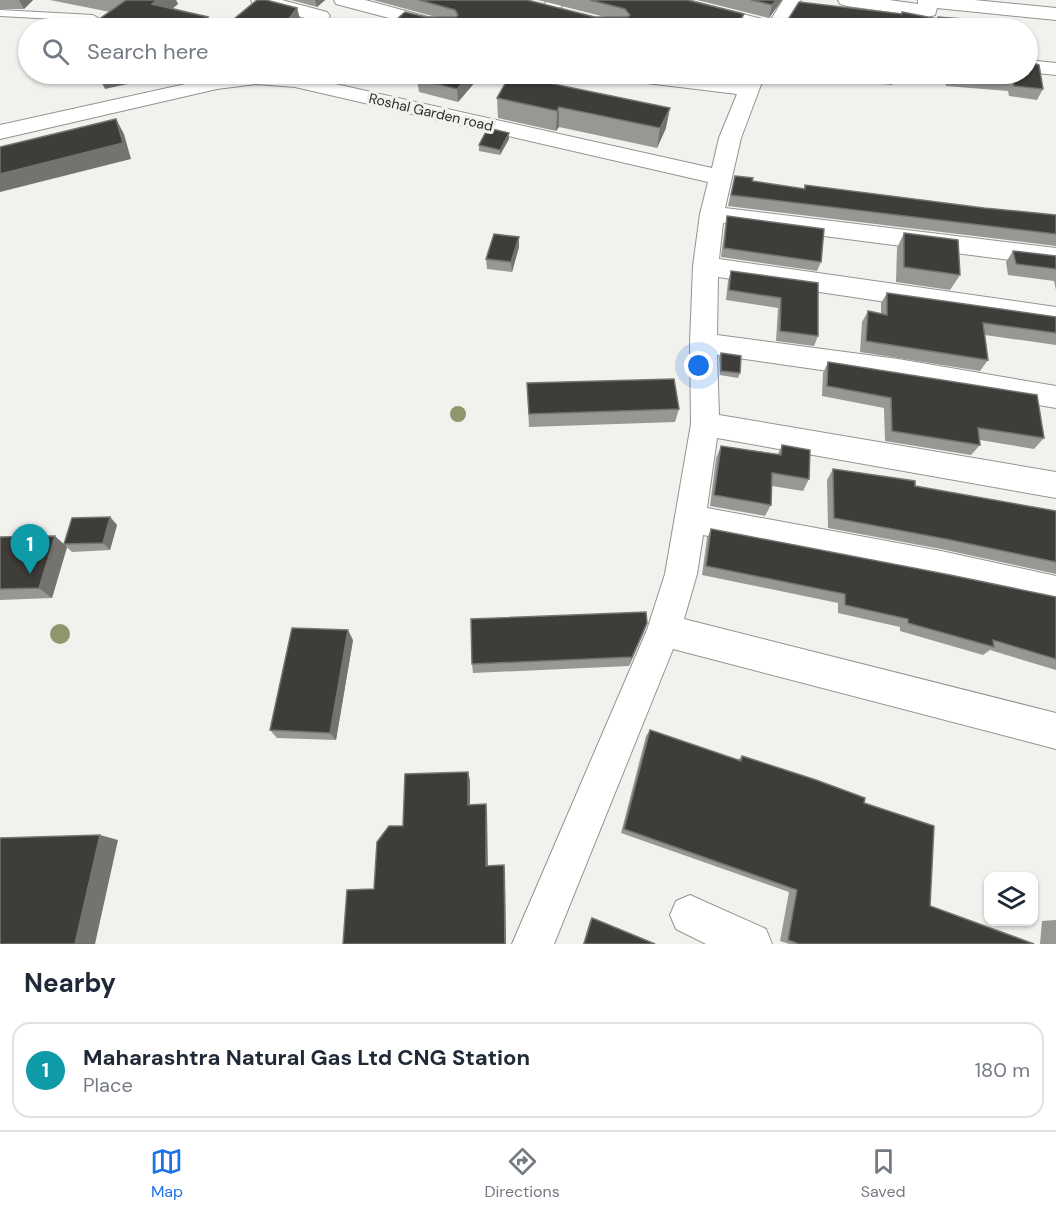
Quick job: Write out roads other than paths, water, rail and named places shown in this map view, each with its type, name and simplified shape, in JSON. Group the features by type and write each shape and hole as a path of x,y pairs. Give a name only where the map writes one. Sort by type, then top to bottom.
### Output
{"street":[{"path":"260,0 304,18"},
{"path":"319,18 339,0"},
{"path":"343,0 390,18"},
{"path":"665,0 736,18"},
{"path":"781,18 792,0"},
{"path":"847,0 928,11 927,1 1056,14"},
{"path":"527,6 553,6 571,17"},
{"path":"542,18 553,6"},
{"path":"1038,67 1056,69"},
{"name":"Roshal Garden road","path":"0,132 214,84"},
{"name":"Roshal Garden road","path":"309,84 720,177"},
{"path":"533,944 664,630 681,574 705,424 703,343 706,266 712,213 730,138 751,84"},
{"path":"712,213 1056,257"},
{"path":"706,266 1056,317"},
{"path":"703,343 898,370 1056,397"},
{"path":"705,424 1056,485"},
{"path":"691,519 941,566 1056,591"},
{"path":"664,630 1056,731"},
{"path":"690,915 751,944"}],"lane":[{"path":"0,13 93,18"}],"place":[{"name":"Maharashtra Natural Gas Ltd CNG Station","path":"30,574"}]}
